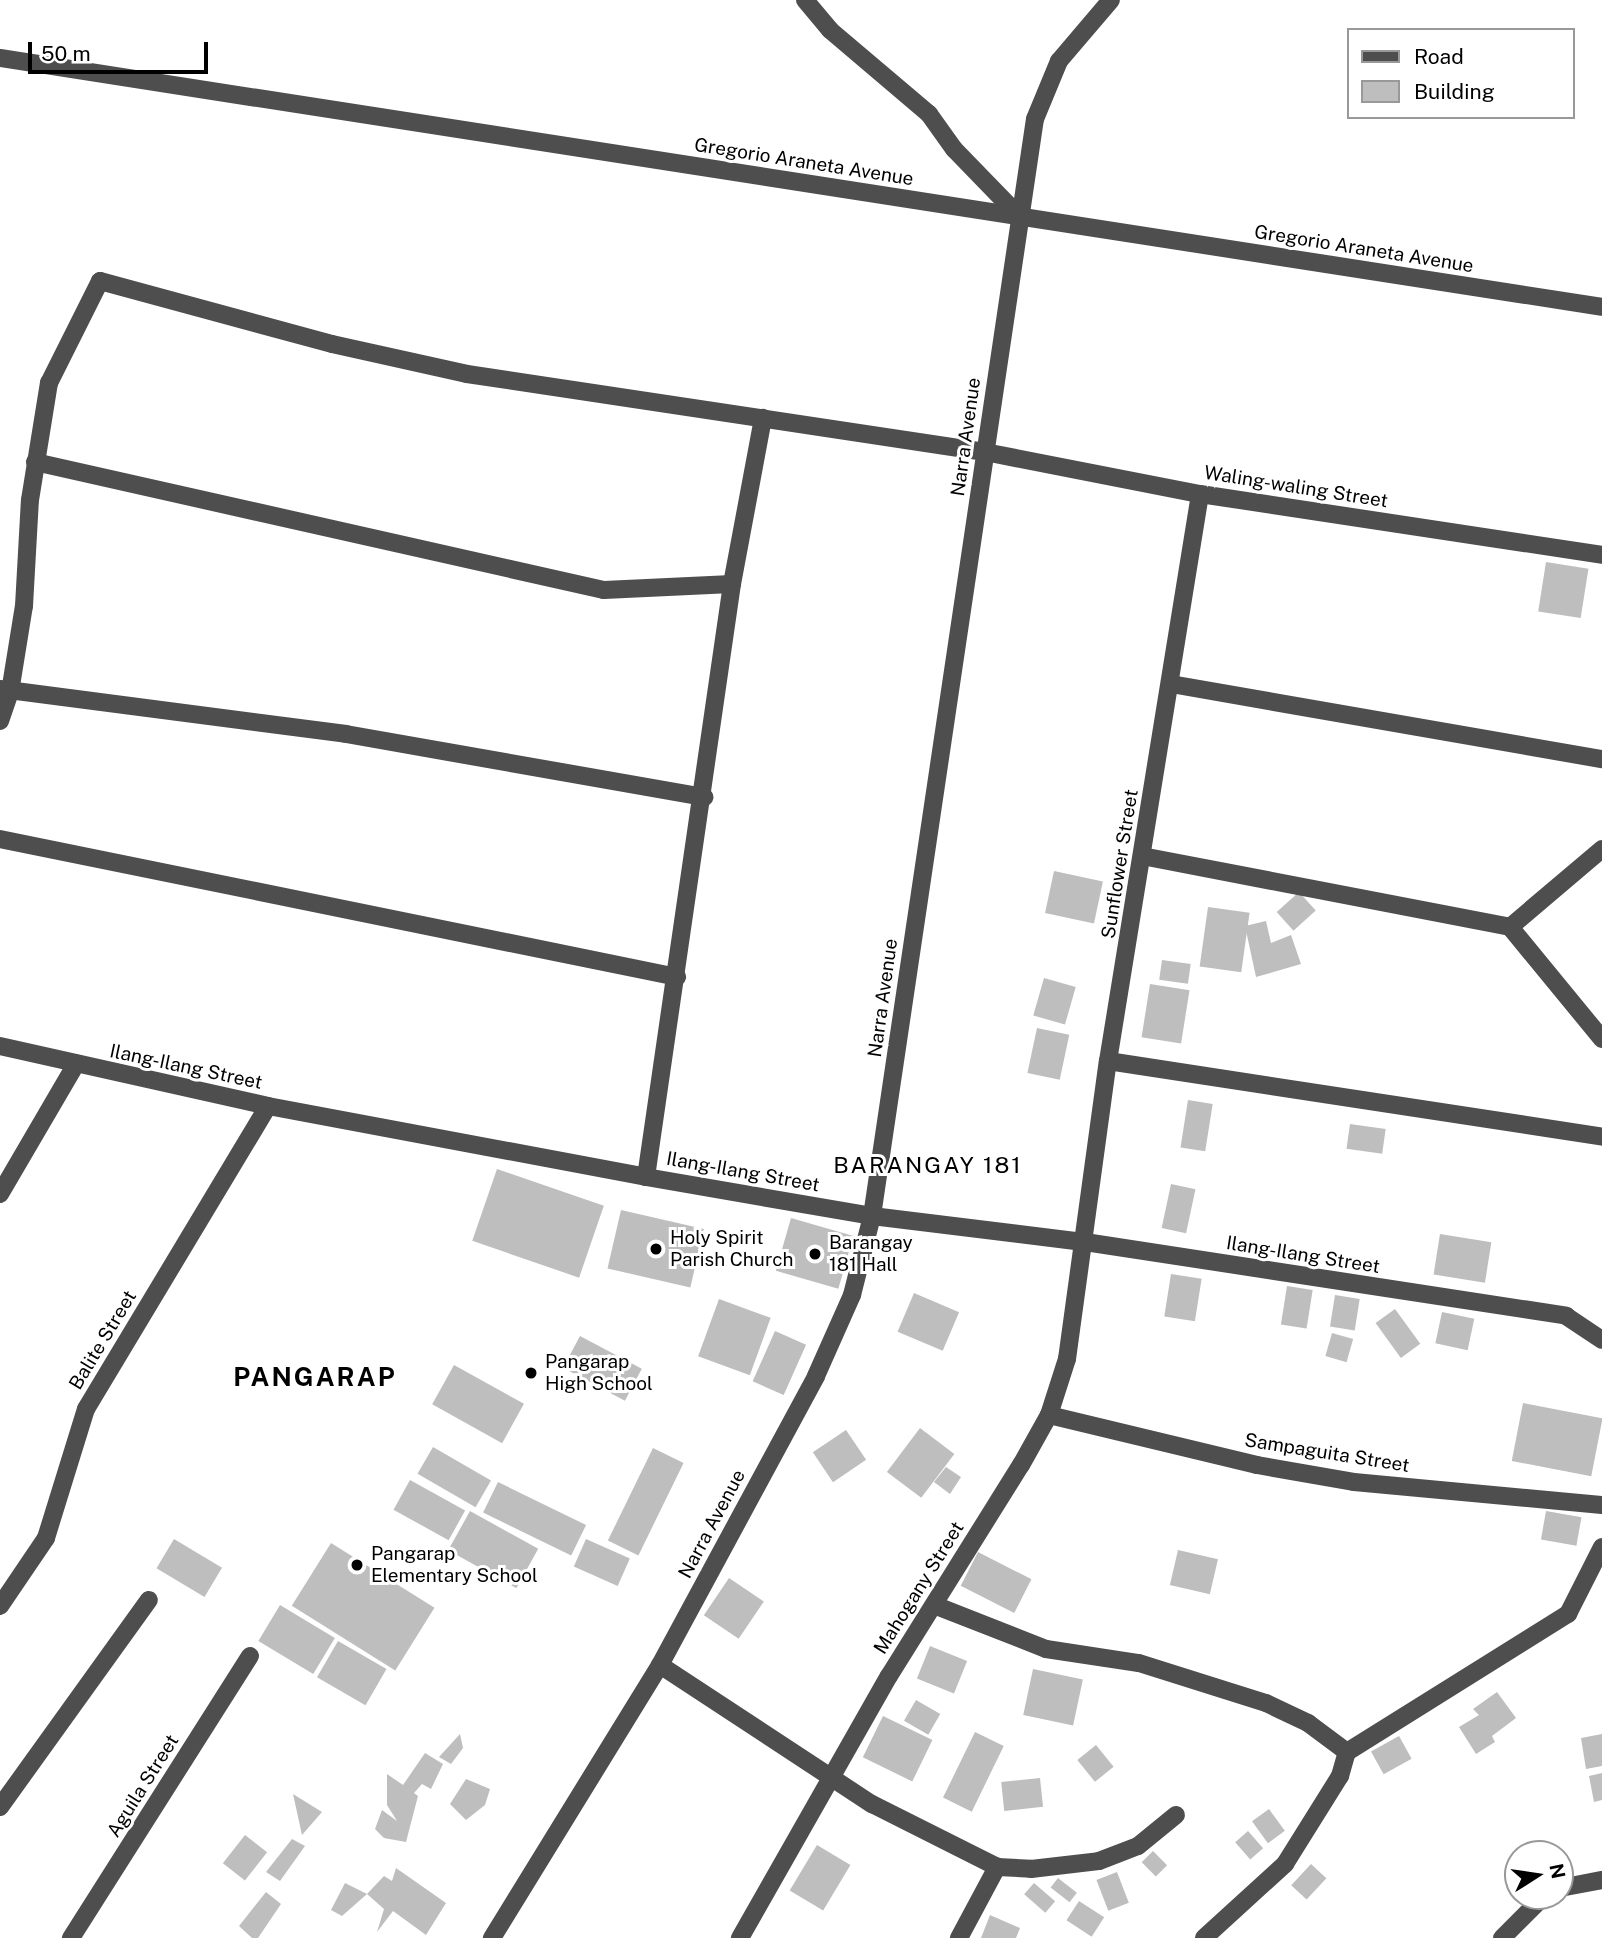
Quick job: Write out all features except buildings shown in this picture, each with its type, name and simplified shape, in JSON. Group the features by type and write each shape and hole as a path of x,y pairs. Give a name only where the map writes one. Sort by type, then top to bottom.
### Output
{"street":[{"path":"805,0 830,30 929,114 954,149 1020,217"},
{"name":"Narra Avenue","path":"492,1938 660,1665 838,1332 872,1216 1035,119 1048,79 1111,0"},
{"name":"Gregorio Araneta Avenue","path":"0,58 1602,307"},
{"name":"Waling-waling Street","path":"35,462 49,383 100,281 332,344 467,374 985,452 1200,494 1602,555"},
{"path":"646,1177 704,797 732,584 763,418"},
{"path":"0,721 24,606 35,462 604,590 732,584"},
{"name":"Sunflower Street","path":"1085,1242 1108,1061 1200,494"},
{"path":"1171,684 1602,759"},
{"path":"5,690 346,734 704,797"},
{"path":"0,839 677,977"},
{"path":"1510,927 1602,849"},
{"path":"1142,856 1510,927 1602,1039"},
{"name":"Ilang-Ilang Street","path":"0,1046 268,1107 872,1216 1085,1242 1566,1316 1602,1340"},
{"path":"1108,1061 1602,1137"},
{"path":"0,1194 76,1064"},
{"name":"Balite Street","path":"0,1605 46,1538 86,1409 268,1107"},
{"name":"Mahogany Street","path":"740,1938 833,1781 889,1676 1049,1415 1067,1359 1085,1242"},
{"name":"Sampaguita Street","path":"1049,1415 1257,1465 1354,1482 1602,1506"},
{"path":"1204,1938 1285,1864 1340,1776 1347,1752 1568,1614 1602,1547"},
{"path":"0,1807 149,1600"},
{"path":"934,1605 1046,1649 1139,1663 1266,1703 1308,1723 1347,1752"},
{"name":"Aguila Street","path":"71,1938 250,1657"},
{"path":"660,1665 833,1781 948,1846 997,1867 1031,1869 1099,1861 1138,1846 1175,1815"},
{"path":"958,1938 997,1867"},
{"path":"1574,1885 1602,1880"},
{"path":"1502,1938 1530,1910"}],"place":[{"name":"Holy Spirit Parish Church","path":"656,1249"},
{"name":"Barangay 181 Hall","path":"815,1254"},
{"name":"Pangarap High School","path":"531,1373"},
{"name":"Pangarap Elementary School","path":"357,1565"}],"district":[{"name":"BARANGAY 181","path":"928,1165"},
{"name":"PANGARAP","path":"315,1377"}]}
